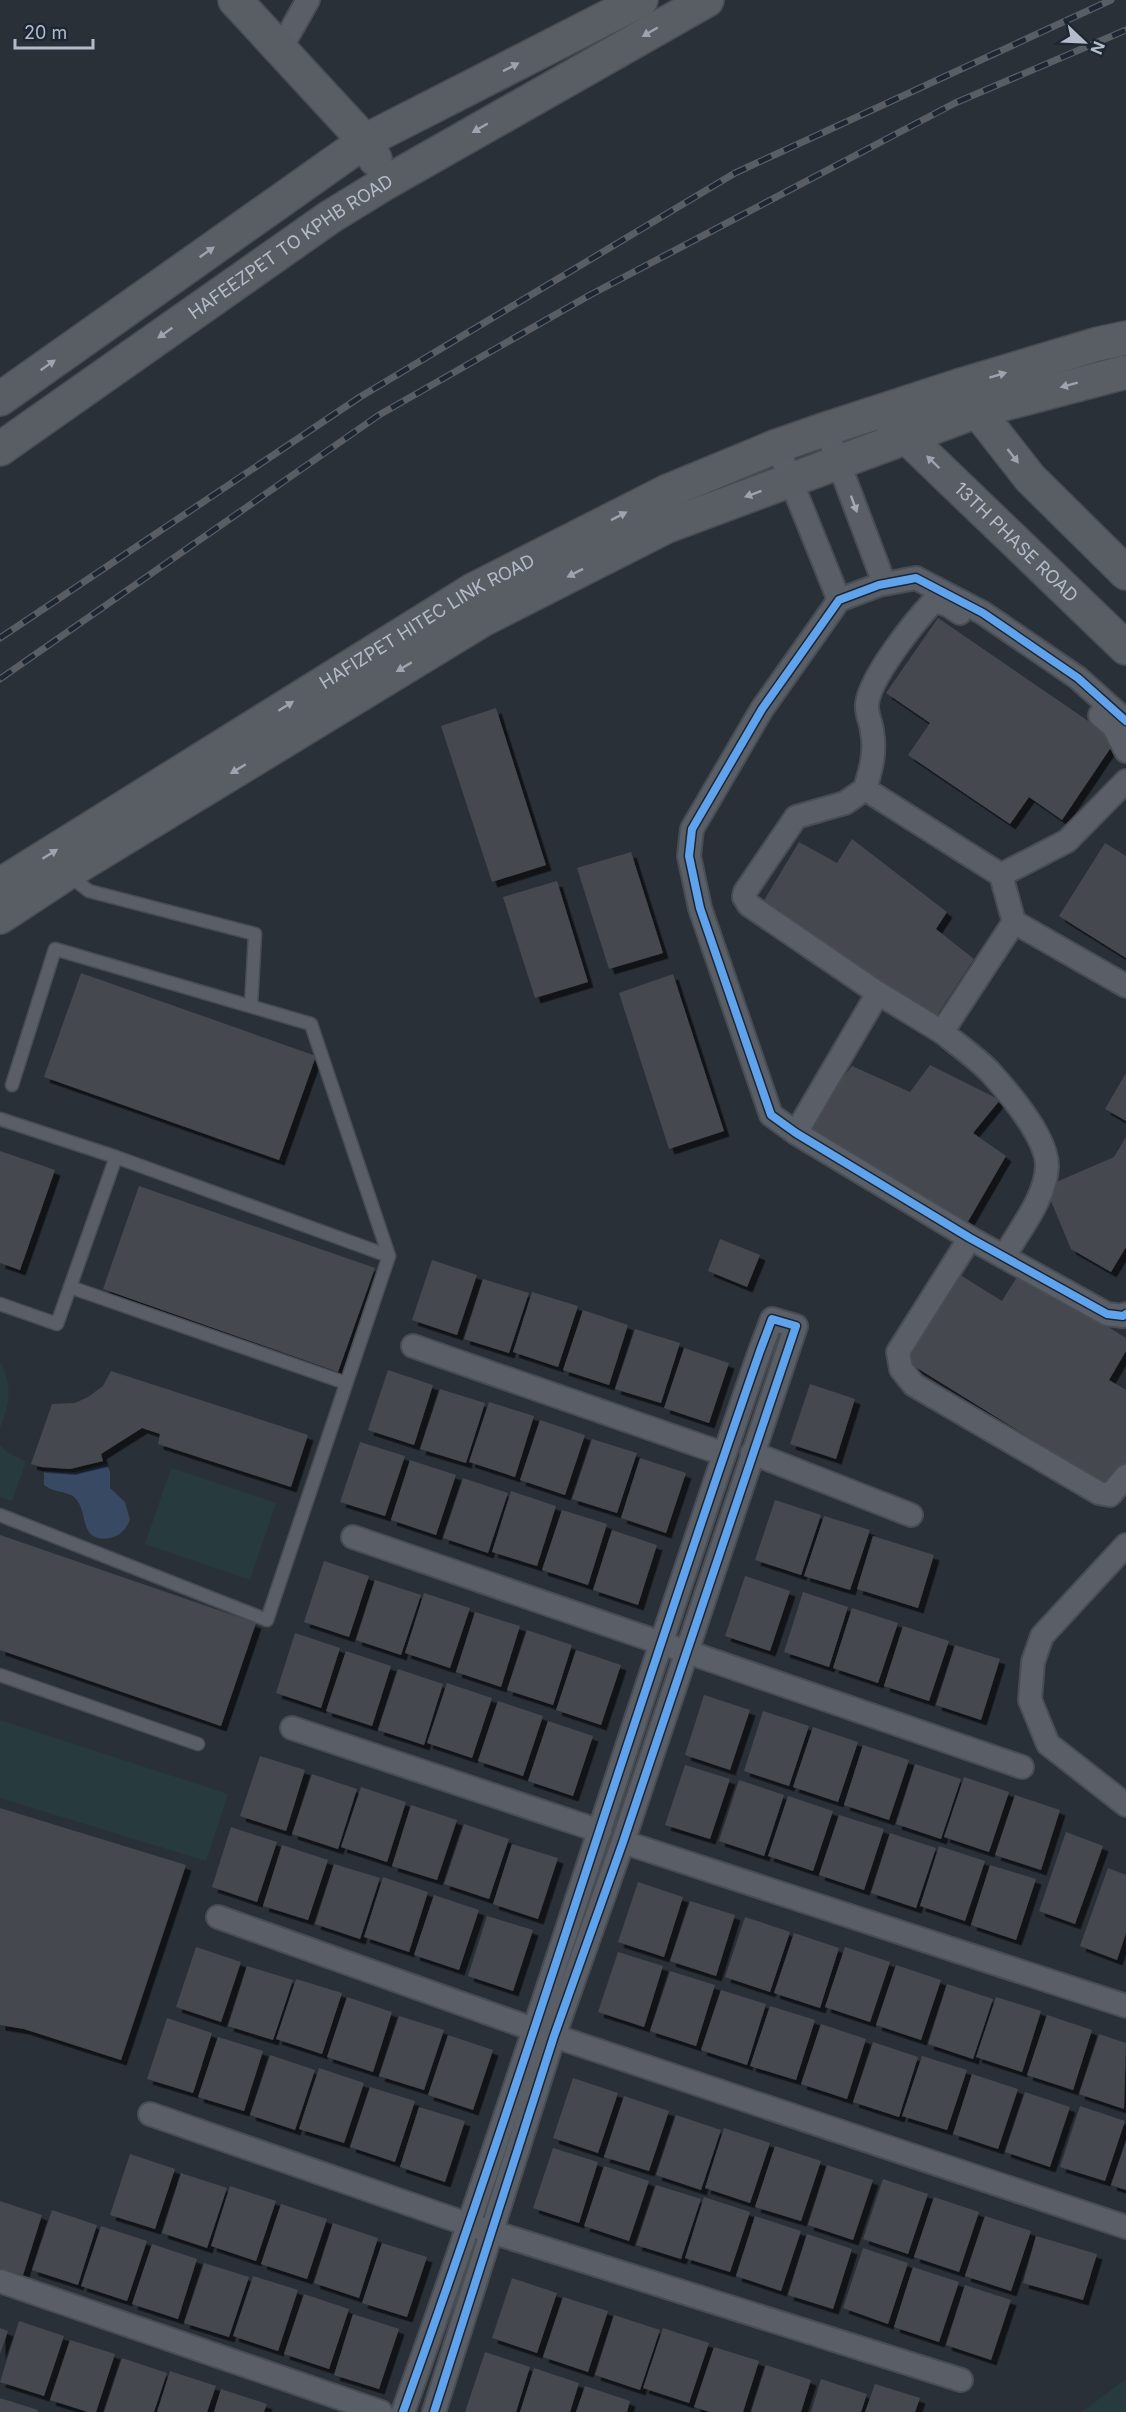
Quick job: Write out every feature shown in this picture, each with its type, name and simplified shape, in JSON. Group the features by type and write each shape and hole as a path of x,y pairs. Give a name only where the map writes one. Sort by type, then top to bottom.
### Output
{"main road":[{"name":"HAFEEZPET TO KPHB ROAD","path":"0,449 330,217 387,182 365,141 236,0"},
{"path":"0,399 365,141 641,0"},
{"path":"387,182 707,0"},
{"path":"0,917 67,873 484,619 667,526 906,437 968,399 1112,341 1116,374 968,399"},
{"path":"968,399 1030,478 1126,573"},
{"name":"HAFIZPET HITEC LINK ROAD","path":"0,885 473,590 666,492 777,446 826,429 882,412 968,399"},
{"name":"13TH PHASE ROAD","path":"882,412 1126,648"}],"street":[{"path":"281,48 308,0"},
{"path":"826,429 884,583"},
{"path":"777,446 839,600"},
{"path":"1125,1317 1107,1314 970,1238 796,1133 771,1115 699,908 688,856 692,829 762,709 839,600 884,583 916,578 973,607 1078,678 1126,721"},
{"path":"1004,1257 1041,1191 1047,1167 1043,1145 1032,1126 990,1072 942,1032 878,993 749,905 744,897 745,892 796,817 845,803 865,789 874,749 872,728 866,714 867,701 874,684 910,628 934,601 948,605 1067,688 1113,726 1126,750"},
{"path":"1001,875 1067,841 1126,781"},
{"path":"865,789 1001,875 1014,922 1126,986"},
{"path":"942,1032 1014,922"},
{"path":"796,1133 878,993"},
{"path":"970,1238 898,1352 901,1368 915,1385 1099,1493 1110,1495 1126,1476"},
{"path":"434,2412 480,2229 543,2032 600,1831 661,1642 772,1319 796,1326 623,1842 543,2032"},
{"path":"413,1346 724,1454"},
{"path":"752,1453 911,1515"},
{"path":"353,1537 1022,1767"},
{"path":"1126,1545 1042,1636 1034,1662 1030,1700 1048,1744 1126,1805"},
{"path":"292,1728 600,1831"},
{"path":"623,1842 1126,2006"},
{"path":"218,1917 543,2032 1126,2227"},
{"path":"150,2114 480,2229 961,2380"},
{"path":"403,2412 480,2229"},
{"path":"0,2282 381,2412"}],"lane":[{"path":"67,873 88,891 255,934 251,1006"},
{"path":"0,1515 267,1620 389,1256 311,1024 55,949 12,1085"},
{"path":"0,1119 116,1157 389,1256"},
{"path":"0,1304 57,1324 116,1157"},
{"path":"70,1287 346,1383"},
{"path":"0,1675 198,1744"}],"green space":[{"path":"0,1362 7,1378 9,1394 0,1428"},
{"path":"0,1445 7,1452 26,1462 12,1501 0,1497"},
{"path":"171,1468 276,1503 250,1580 145,1544"},
{"path":"0,1720 228,1794 206,1861 0,1798"},
{"path":"1126,2379 1126,2412 1082,2412"}],"water":[{"path":"107,1464 110,1472 110,1488 125,1502 130,1520 117,1536 100,1538 88,1531 82,1510 74,1497 44,1485 44,1471 74,1472"}],"building":[{"path":"938,618 1116,740 1062,820 1029,797 1010,824 908,755 930,723 886,693"},
{"path":"496,708 546,865 492,882 441,726"},
{"path":"852,839 947,912 936,929 974,959 936,1017 760,907 799,842 837,863"},
{"path":"1105,843 1126,856 1126,958 1059,916"},
{"path":"631,852 663,953 609,969 577,868"},
{"path":"557,881 588,982 535,998 503,897"},
{"path":"81,973 316,1056 279,1160 44,1077"},
{"path":"673,974 724,1131 669,1149 619,993"},
{"path":"930,1065 1000,1100 973,1133 1006,1156 966,1225 803,1128 852,1066 910,1092"},
{"path":"1126,1073 1126,1121 1105,1109"},
{"path":"1126,1137 1126,1247 1111,1272 1071,1249 1045,1187 1114,1157"},
{"path":"0,1151 55,1170 20,1270 0,1263"},
{"path":"139,1186 375,1268 338,1372 103,1289"},
{"path":"720,1239 760,1255 747,1287 708,1271"},
{"path":"432,1260 477,1275 457,1335 412,1320"},
{"path":"1020,1272 1126,1338 1126,1351 1109,1380 1126,1390 1126,1464 1111,1488 904,1360 957,1273 1002,1301"},
{"path":"483,1279 529,1293 509,1353 464,1339"},
{"path":"532,1292 578,1306 558,1367 513,1352"},
{"path":"583,1310 628,1325 609,1385 563,1370"},
{"path":"635,1329 680,1343 661,1403 615,1389"},
{"path":"684,1348 729,1363 709,1423 664,1408"},
{"path":"388,1370 433,1385 414,1445 368,1430"},
{"path":"111,1371 308,1435 291,1487 158,1444 160,1434 142,1428 101,1454 103,1461 70,1469 31,1464 52,1404 75,1403 88,1397 103,1386"},
{"path":"810,1384 855,1399 836,1459 790,1444"},
{"path":"440,1389 485,1403 466,1463 420,1449"},
{"path":"489,1402 534,1416 515,1477 469,1462"},
{"path":"540,1420 585,1435 565,1495 520,1480"},
{"path":"592,1439 637,1453 617,1513 572,1499"},
{"path":"360,1442 405,1456 385,1516 340,1502"},
{"path":"640,1458 686,1473 666,1533 621,1518"},
{"path":"410,1460 456,1475 436,1535 391,1520"},
{"path":"463,1478 508,1493 488,1553 443,1538"},
{"path":"511,1491 556,1506 537,1566 492,1552"},
{"path":"775,1500 821,1515 801,1575 755,1560"},
{"path":"562,1510 607,1524 588,1585 542,1570"},
{"path":"824,1516 870,1530 850,1590 804,1576"},
{"path":"612,1530 657,1545 638,1605 593,1590"},
{"path":"0,1535 256,1623 221,1726 0,1650"},
{"path":"873,1536 934,1555 918,1608 857,1589"},
{"path":"324,1561 369,1576 349,1637 304,1622"},
{"path":"745,1576 790,1591 770,1651 725,1636"},
{"path":"375,1580 421,1595 401,1655 356,1640"},
{"path":"803,1592 848,1607 829,1667 784,1652"},
{"path":"424,1593 470,1608 450,1668 405,1653"},
{"path":"852,1608 898,1623 878,1683 833,1668"},
{"path":"475,1612 520,1626 501,1687 456,1672"},
{"path":"903,1626 949,1641 929,1701 884,1686"},
{"path":"527,1630 572,1645 553,1705 507,1690"},
{"path":"295,1633 340,1648 321,1708 276,1693"},
{"path":"955,1645 1000,1659 981,1720 936,1705"},
{"path":"576,1650 621,1665 601,1725 556,1710"},
{"path":"346,1651 391,1666 372,1726 326,1711"},
{"path":"398,1669 443,1684 424,1745 378,1730"},
{"path":"447,1683 492,1698 472,1758 427,1743"},
{"path":"704,1695 750,1710 730,1770 685,1755"},
{"path":"498,1701 543,1716 523,1776 478,1761"},
{"path":"763,1711 809,1726 789,1786 744,1771"},
{"path":"548,1721 593,1736 573,1796 528,1781"},
{"path":"813,1727 858,1742 838,1802 793,1787"},
{"path":"863,1745 909,1760 889,1820 844,1805"},
{"path":"260,1756 305,1770 286,1831 240,1816"},
{"path":"915,1764 961,1779 941,1839 896,1824"},
{"path":"685,1765 730,1779 710,1839 665,1825"},
{"path":"312,1774 357,1789 338,1849 292,1834"},
{"path":"964,1777 1009,1792 989,1852 944,1837"},
{"path":"739,1780 784,1795 764,1856 719,1841"},
{"path":"361,1787 406,1802 387,1862 341,1847"},
{"path":"1015,1795 1060,1810 1041,1870 995,1855"},
{"path":"788,1796 833,1811 813,1871 768,1856"},
{"path":"411,1805 457,1820 437,1880 392,1866"},
{"path":"0,1808 186,1865 121,2060 24,2029 0,2025"},
{"path":"839,1815 884,1829 864,1890 819,1875"},
{"path":"464,1824 509,1839 489,1899 444,1884"},
{"path":"231,1827 277,1842 257,1902 212,1887"},
{"path":"1066,1832 1103,1846 1075,1924 1039,1911"},
{"path":"890,1833 936,1848 916,1908 871,1893"},
{"path":"512,1844 558,1858 538,1919 493,1904"},
{"path":"282,1845 328,1860 308,1920 263,1906"},
{"path":"939,1846 985,1861 965,1921 920,1906"},
{"path":"334,1864 380,1878 360,1939 315,1924"},
{"path":"990,1865 1036,1879 1016,1940 971,1925"},
{"path":"1108,1868 1126,1875 1126,1933 1117,1960 1080,1946"},
{"path":"383,1877 428,1892 409,1952 364,1937"},
{"path":"638,1882 683,1897 664,1957 618,1942"},
{"path":"434,1895 479,1910 459,1970 414,1955"},
{"path":"690,1901 735,1915 716,1976 670,1961"},
{"path":"487,1916 533,1930 513,1991 468,1976"},
{"path":"745,1917 790,1932 770,1992 725,1977"},
{"path":"794,1933 839,1948 820,2008 774,1993"},
{"path":"196,1947 241,1962 221,2022 176,2007"},
{"path":"845,1947 890,1962 870,2022 825,2007"},
{"path":"618,1952 663,1966 644,2027 598,2012"},
{"path":"896,1965 941,1980 921,2040 876,2025"},
{"path":"247,1966 293,1980 273,2040 228,2026"},
{"path":"670,1971 715,1985 696,2046 650,2031"},
{"path":"296,1979 342,1993 322,2054 276,2039"},
{"path":"947,1984 993,1999 973,2059 928,2044"},
{"path":"721,1990 766,2004 747,2065 701,2050"},
{"path":"347,1997 392,2012 373,2072 327,2057"},
{"path":"996,1997 1041,2011 1022,2072 976,2057"},
{"path":"770,2006 815,2020 796,2080 750,2066"},
{"path":"1047,2015 1092,2030 1073,2090 1027,2075"},
{"path":"399,2016 444,2030 424,2090 379,2076"},
{"path":"167,2018 212,2033 193,2093 147,2079"},
{"path":"821,2024 866,2039 847,2099 801,2084"},
{"path":"1099,2034 1126,2043 1124,2109 1079,2094"},
{"path":"448,2035 493,2050 473,2110 428,2095"},
{"path":"218,2037 263,2051 244,2111 198,2097"},
{"path":"873,2042 918,2057 899,2117 853,2102"},
{"path":"270,2055 315,2070 295,2130 250,2115"},
{"path":"922,2056 967,2070 947,2130 902,2116"},
{"path":"319,2068 364,2083 344,2143 299,2129"},
{"path":"972,2074 1018,2089 998,2149 953,2134"},
{"path":"573,2078 618,2093 598,2153 553,2138"},
{"path":"370,2087 415,2101 395,2162 350,2147"},
{"path":"1025,2092 1070,2107 1050,2167 1005,2152"},
{"path":"624,2096 669,2111 649,2171 604,2157"},
{"path":"1080,2106 1125,2121 1105,2181 1060,2167"},
{"path":"419,2107 465,2121 445,2182 400,2167"},
{"path":"676,2115 721,2130 701,2190 656,2175"},
{"path":"724,2128 770,2143 750,2203 705,2188"},
{"path":"1126,2141 1126,2190 1111,2185"},
{"path":"775,2146 821,2161 801,2221 755,2207"},
{"path":"553,2148 598,2162 579,2223 533,2208"},
{"path":"130,2154 175,2169 155,2229 110,2215"},
{"path":"827,2165 873,2180 853,2240 808,2225"},
{"path":"604,2166 649,2181 629,2241 584,2226"},
{"path":"181,2173 227,2188 207,2248 162,2233"},
{"path":"883,2179 928,2194 908,2254 863,2239"},
{"path":"656,2185 701,2199 681,2259 636,2245"},
{"path":"230,2186 276,2201 256,2261 211,2246"},
{"path":"704,2197 750,2212 730,2272 685,2258"},
{"path":"934,2197 979,2212 959,2272 914,2257"},
{"path":"0,2201 42,2215 23,2275 0,2268"},
{"path":"281,2204 327,2219 307,2279 261,2264"},
{"path":"52,2210 97,2225 78,2285 32,2270"},
{"path":"755,2216 801,2231 781,2291 736,2276"},
{"path":"985,2216 1031,2231 1011,2291 965,2276"},
{"path":"333,2223 378,2238 359,2298 314,2283"},
{"path":"101,2226 147,2241 127,2301 81,2286"},
{"path":"807,2234 852,2249 833,2309 788,2295"},
{"path":"1036,2236 1097,2254 1083,2300 1023,2283"},
{"path":"382,2243 427,2257 407,2317 362,2303"},
{"path":"152,2244 197,2259 178,2319 132,2304"},
{"path":"863,2248 908,2263 888,2324 843,2308"},
{"path":"204,2263 249,2277 229,2337 184,2323"},
{"path":"913,2267 959,2282 939,2342 894,2327"},
{"path":"253,2276 298,2290 278,2351 233,2336"},
{"path":"512,2278 557,2293 537,2353 492,2338"},
{"path":"965,2285 1011,2300 991,2360 946,2345"},
{"path":"304,2294 349,2309 329,2369 284,2354"},
{"path":"563,2297 608,2311 588,2372 543,2357"},
{"path":"353,2314 399,2329 379,2389 334,2375"},
{"path":"614,2315 660,2330 640,2390 595,2375"},
{"path":"19,2321 64,2336 44,2396 0,2382"},
{"path":"0,2328 8,2331 0,2354"},
{"path":"663,2328 709,2343 689,2403 643,2388"},
{"path":"70,2340 115,2354 96,2412 88,2412 50,2400"},
{"path":"714,2347 759,2361 743,2412 710,2412 694,2407"},
{"path":"485,2352 530,2367 516,2412 465,2412"},
{"path":"122,2358 167,2373 154,2412 104,2412"},
{"path":"766,2365 811,2380 801,2412 751,2412"},
{"path":"534,2368 579,2383 570,2412 520,2412"},
{"path":"170,2371 216,2386 207,2412 157,2412"},
{"path":"821,2379 867,2394 861,2412 811,2412"},
{"path":"875,2384 920,2398 915,2412 865,2412"},
{"path":"585,2386 630,2401 627,2412 576,2412"},
{"path":"221,2389 267,2404 264,2412 214,2412"},
{"path":"0,2398 38,2410 37,2412 0,2412"}],"railway":[{"path":"0,638 360,397 735,173 1111,0"},
{"path":"0,679 379,415 590,295 955,103 1126,30"}],"cycle path":[{"path":"1126,721 1078,678 983,613 916,578 879,585 839,600 762,709 692,829 689,856 700,908 771,1115 796,1133 970,1238 1107,1314 1123,1316 1126,1314"},
{"path":"403,2412 495,2148 760,1351 772,1319 796,1326 623,1842 554,2036 434,2412"}]}
